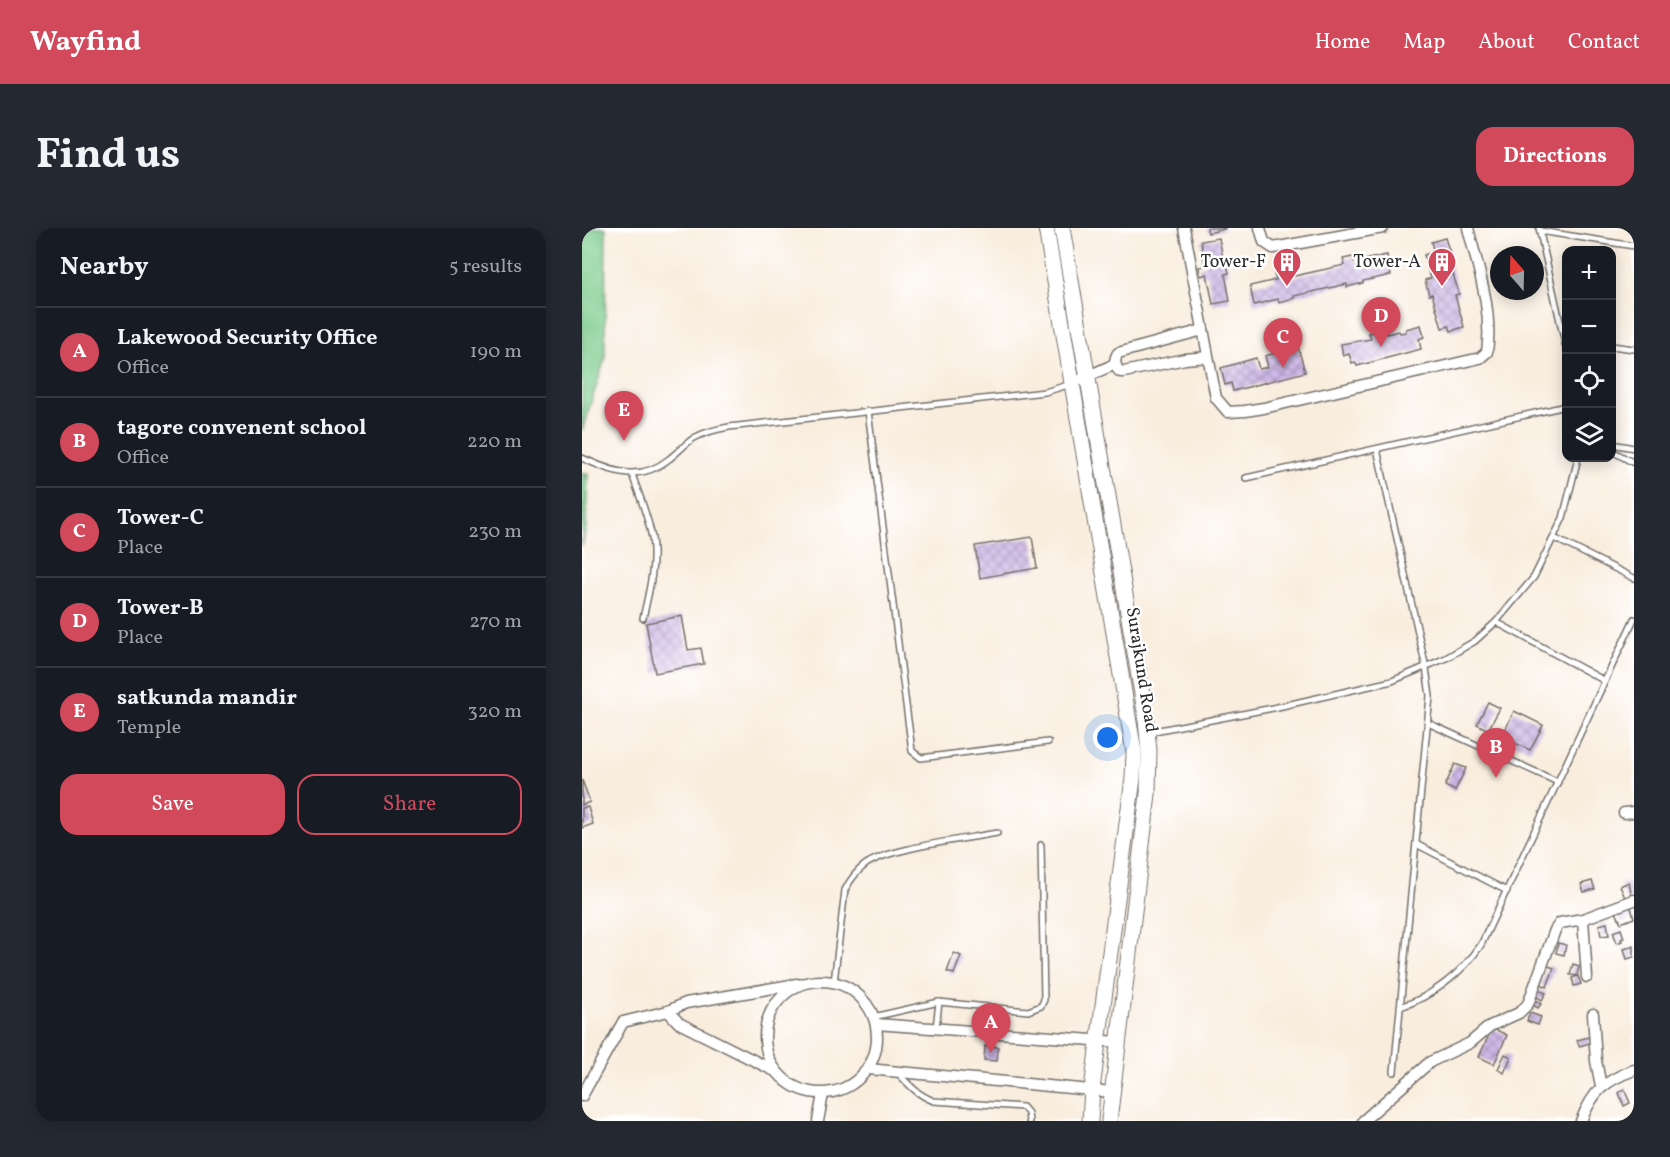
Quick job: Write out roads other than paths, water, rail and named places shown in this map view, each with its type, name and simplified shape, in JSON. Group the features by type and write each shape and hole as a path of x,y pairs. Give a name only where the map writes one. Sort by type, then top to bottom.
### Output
{"main road":[{"name":"Surajkund Road","path":"1046,228 1132,736 1133,778 1092,1089 1090,1121"},
{"name":"Surajkund Road","path":"1062,228 1075,314 1089,378 1149,751 1148,794 1109,1121"}],"street":[{"path":"1184,228 1216,398 1228,412 1264,408 1480,358 1487,352 1488,308 1468,228"},
{"path":"1260,228 1264,242 1272,248 1383,228"},
{"path":"1203,330 1118,353 1115,364 1120,372 1124,372 1185,359 1208,357"},
{"path":"1073,383 1089,378 1115,364"},
{"path":"1363,1121 1430,1062 1470,1043 1490,1026 1524,1009 1528,1004 1555,930 1560,923 1583,918 1634,900"},
{"path":"1583,918 1587,977"},
{"path":"777,1073 766,1052 765,1028 774,1006 790,990 813,981"},
{"path":"582,1096 623,1022 668,1011 686,1003 813,981 834,982 853,990 867,1005 875,1021 877,1047 868,1069 848,1087 823,1094 798,1089 777,1073 679,1023 668,1011"},
{"path":"1593,1014 1596,1061 1601,1086"},
{"path":"875,1021 1119,1042"},
{"path":"868,1069 1112,1092"},
{"path":"1581,1121 1591,1099 1601,1086 1616,1076 1634,1072"},
{"path":"818,1121 823,1094"}],"lane":[{"path":"1562,325 1540,230 1634,246"},
{"path":"1616,347 1634,349"},
{"path":"582,458 609,471 632,474 652,470 667,461 693,439 708,431 1045,392 1073,383"},
{"path":"1246,478 1562,407"},
{"path":"868,411 912,751 921,758 1048,742"},
{"path":"1616,445 1634,448"},
{"path":"1377,449 1426,668 1430,696 1394,1072"},
{"path":"1616,454 1634,463"},
{"path":"1132,736 1284,706 1392,681 1426,668 1474,641 1496,622 1534,577 1563,518 1577,462"},
{"path":"632,474 652,540 651,584 643,618"},
{"path":"1554,538 1634,578"},
{"path":"1400,1007 1429,994 1456,974 1481,945 1634,620"},
{"path":"1496,622 1605,681"},
{"path":"1428,723 1558,782"},
{"path":"834,982 845,890 850,879 866,864 889,854 997,833"},
{"path":"1416,844 1507,891"},
{"path":"875,1021 939,1002 1028,1011 1041,1006 1044,1000 1044,990 1041,845"},
{"path":"936,1028 939,1002"},
{"path":"898,1073 918,1095 934,1101 1023,1107 1028,1113 1029,1121"}],"place":[{"name":"Tower-F","path":"1287,288"},
{"name":"Tower-A","path":"1442,288"},
{"name":"Tower-B","path":"1381,347"},
{"name":"Tower-C","path":"1283,368"},
{"name":"satkunda mandir","path":"624,441"},
{"name":"tagore convenent school","path":"1496,778"},
{"name":"Lakewood Security Office","path":"991,1053"}]}
